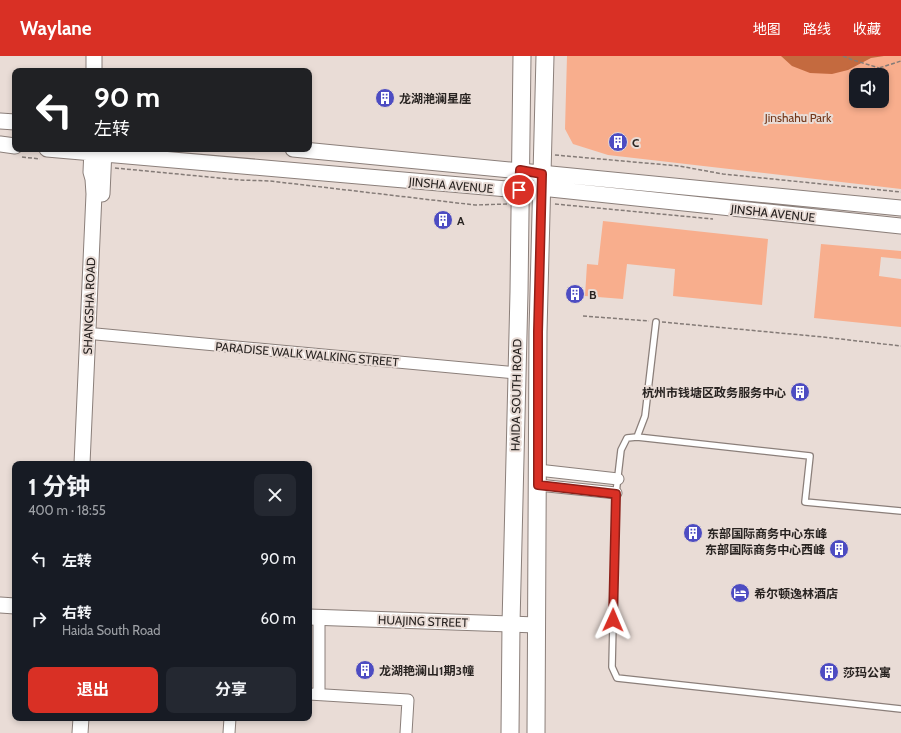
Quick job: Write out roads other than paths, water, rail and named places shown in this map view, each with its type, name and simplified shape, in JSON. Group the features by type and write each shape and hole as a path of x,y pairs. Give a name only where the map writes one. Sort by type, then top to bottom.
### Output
{"main road":[{"path":"94,56 94,68"},
{"path":"104,56 104,68"},
{"name":"HAIDA SOUTH ROAD","path":"510,733 522,56"},
{"name":"HAIDA SOUTH ROAD","path":"536,733 538,332 545,56"},
{"path":"0,121 12,122"},
{"path":"0,144 12,149"},
{"name":"JINSHA AVENUE","path":"312,151 520,170 541,188 901,226"},
{"name":"JINSHA AVENUE","path":"45,154 99,154 519,197 541,188 901,208"},
{"name":"SHANGSHA ROAD","path":"90,461 96,334 99,154"},
{"name":"SHANGSHA ROAD","path":"82,461 94,194 92,172 99,154"},
{"path":"0,605 12,606"},
{"name":"HUAJING STREET","path":"314,617 537,625"},
{"path":"73,733 74,721"},
{"path":"80,733 81,721"}],"street":[{"name":"PARADISE WALK WALKING STREET","path":"96,334 517,373"},
{"path":"538,478 618,479"},
{"path":"538,478 616,494"},
{"path":"314,617 314,694 408,700 406,733"},
{"path":"229,733 230,721"}],"lane":[{"path":"638,437 644,416 656,322"},
{"path":"901,511 805,502 810,456 638,437 627,438 621,450 616,494 612,667 617,678 901,709"}],"place":[{"name":"龙湖滟澜星座","path":"385,98"},
{"name":"C","path":"618,142"},
{"name":"A","path":"443,220"},
{"name":"B","path":"575,294"},
{"name":"杭州市钱塘区政务服务中心","path":"800,392"},
{"name":"东部国际商务中心东峰","path":"693,533"},
{"name":"东部国际商务中心西峰","path":"839,549"},
{"name":"希尔顿逸林酒店","path":"740,593"},
{"name":"龙湖艳澜山1期3幢","path":"365,670"},
{"name":"莎玛公寓","path":"829,672"}],"park label":[{"name":"Jinshahu Park","path":"798,117"}]}
